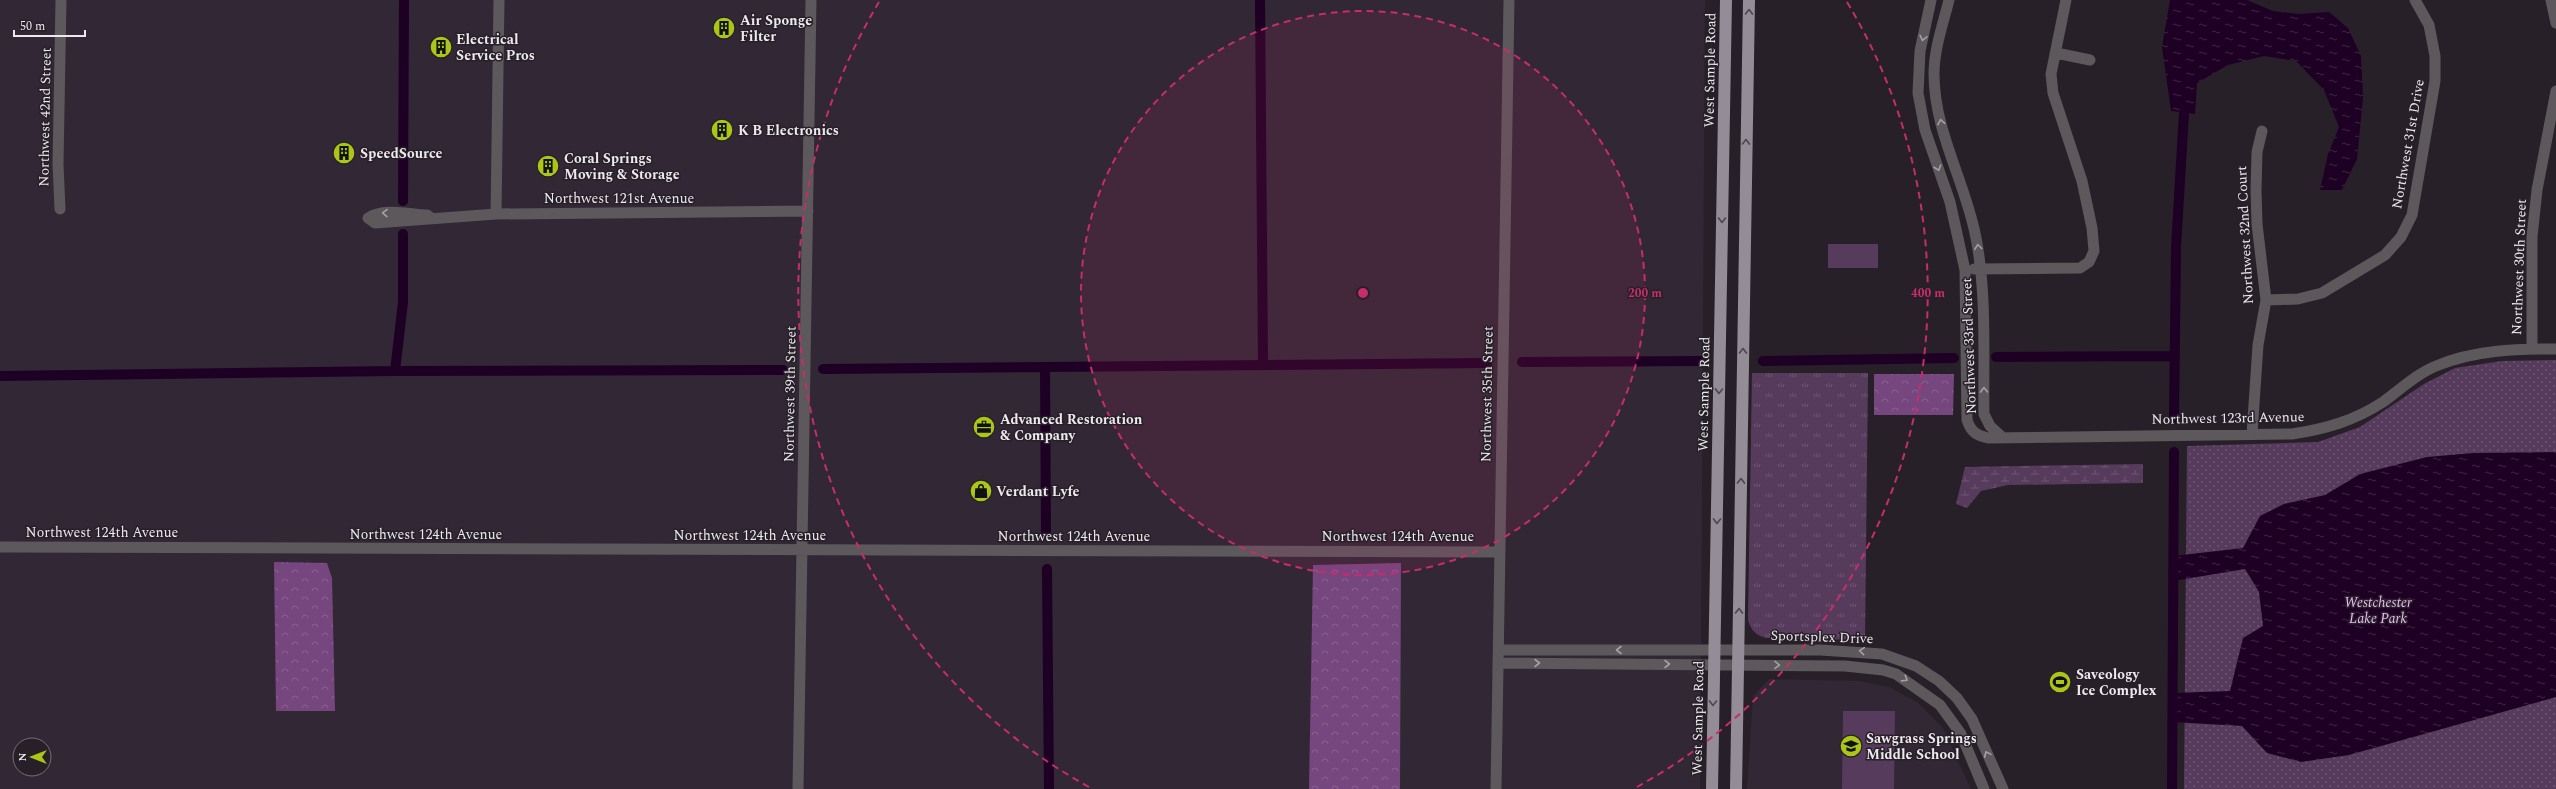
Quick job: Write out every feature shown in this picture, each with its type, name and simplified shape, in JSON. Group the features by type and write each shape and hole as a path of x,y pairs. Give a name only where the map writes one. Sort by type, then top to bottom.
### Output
{"main road":[{"name":"West Sample Road","path":"1712,789 1726,0"},
{"path":"1736,789 1749,0"}],"street":[{"name":"Northwest 42nd Street","path":"60,209 58,164 62,0"},
{"path":"496,214 499,0"},
{"name":"Northwest 39th Street","path":"798,789 811,0"},
{"name":"Northwest 35th Street","path":"1496,789 1509,0"},
{"name":"Northwest 33rd Street","path":"1931,0 1920,52 1918,93 1925,130 1950,202 1965,270 1967,420 1970,429 1977,436 1988,438 2002,437"},
{"name":"Northwest 33rd Street","path":"1948,0 1935,55 1934,76 1941,127 1970,212 1981,269 1984,414 1990,426 2002,437"},
{"path":"1965,270 2080,268 2089,262 2094,251 2084,188 2053,93 2051,74 2066,0"},
{"name":"Northwest 31st Drive","path":"2266,300 2298,299 2322,293 2385,255 2402,237 2412,215 2435,81 2435,56 2429,25 2415,0"},
{"path":"2551,0 2556,23"},
{"path":"2056,54 2090,60"},
{"path":"1918,76 1934,76"},
{"name":"Northwest 30th Street","path":"2532,349 2533,229 2537,190 2556,91"},
{"name":"Northwest 32nd Court","path":"2252,434 2255,366 2266,300 2257,224 2256,190 2257,152 2262,131"},
{"name":"Northwest 121st Avenue","path":"431,218 496,214 808,211"},
{"name":"Northwest 123rd Avenue","path":"2002,437 2292,434 2325,429 2354,419 2434,366 2463,356 2492,351 2556,349"},
{"name":"Northwest 124th Avenue","path":"0,547 1500,552"},
{"path":"1499,650 1714,650"},
{"name":"Sportsplex Drive","path":"1714,650 1864,652 1882,654 1916,666 1939,681 1957,698 1972,719 2003,789"},
{"path":"1498,663 1714,664"},
{"name":"Sportsplex Drive","path":"1714,664 1864,667 1896,674 1940,705 1961,734 1984,789"}],"shaded area":[{"path":"0,0 1705,0 1700,789 0,789"},
{"name":"Sawgrass Springs Middle School","path":"1769,679 1859,681 1889,687 1917,702 1943,728 1971,789 1747,789 1753,696"}],"green space":[{"path":"1828,244 1878,244 1878,268 1828,268"},
{"name":"Westchester Lake Park","path":"2556,360 2556,789 2184,789 2187,446 2318,442 2360,427 2424,384 2455,368 2502,361"},
{"path":"1752,373 1868,373 1865,640 1766,638 1754,632 1749,624"},
{"path":"1874,374 1954,374 1953,415 1874,415"},
{"path":"2143,464 2143,483 2008,485 1981,491 1967,508 1956,504 1965,467"},
{"path":"274,562 327,563 332,578 335,711 276,711"},
{"path":"1401,563 1400,789 1309,789 1313,565"},
{"path":"1843,711 1895,711 1894,789 1842,789"}],"water":[{"path":"2170,0 2247,0 2273,11 2299,14 2329,12 2348,28 2361,56 2363,98 2357,159 2342,190 2320,190 2328,154 2339,127 2324,90 2296,61 2264,56 2228,65 2197,83 2195,114 2171,111 2162,47"},
{"path":"2556,452 2556,697 2349,755 2301,762 2267,753 2242,726 2172,722 2173,693 2230,691 2243,638 2263,626 2259,592 2245,569 2173,581 2173,556 2243,548 2260,516 2284,504 2325,495 2360,474 2427,457 2473,453"}],"waterway":[{"path":"403,201 404,0"},
{"path":"1260,0 1263,364"},
{"path":"2174,419 2176,248 2184,112"},
{"path":"395,371 403,302 403,234"},
{"path":"1996,357 2174,356"},
{"path":"1763,361 1954,358"},
{"path":"1522,362 1705,361"},
{"path":"823,369 1487,363"},
{"path":"1045,367 1046,535"},
{"path":"0,376 395,371 783,370"},
{"path":"2172,789 2174,452"},
{"path":"1047,569 1049,789"}],"place":[{"name":"Air Sponge Filter","path":"724,28"},
{"name":"Electrical Service Pros","path":"441,47"},
{"name":"K B Electronics","path":"722,130"},
{"name":"SpeedSource","path":"344,153"},
{"name":"Coral Springs Moving & Storage","path":"548,166"},
{"name":"Advanced Restoration & Company","path":"984,427"},
{"name":"Verdant Lyfe","path":"981,491"},
{"name":"Saveology Ice Complex","path":"2060,682"},
{"name":"Sawgrass Springs Middle School","path":"1851,746"}]}
